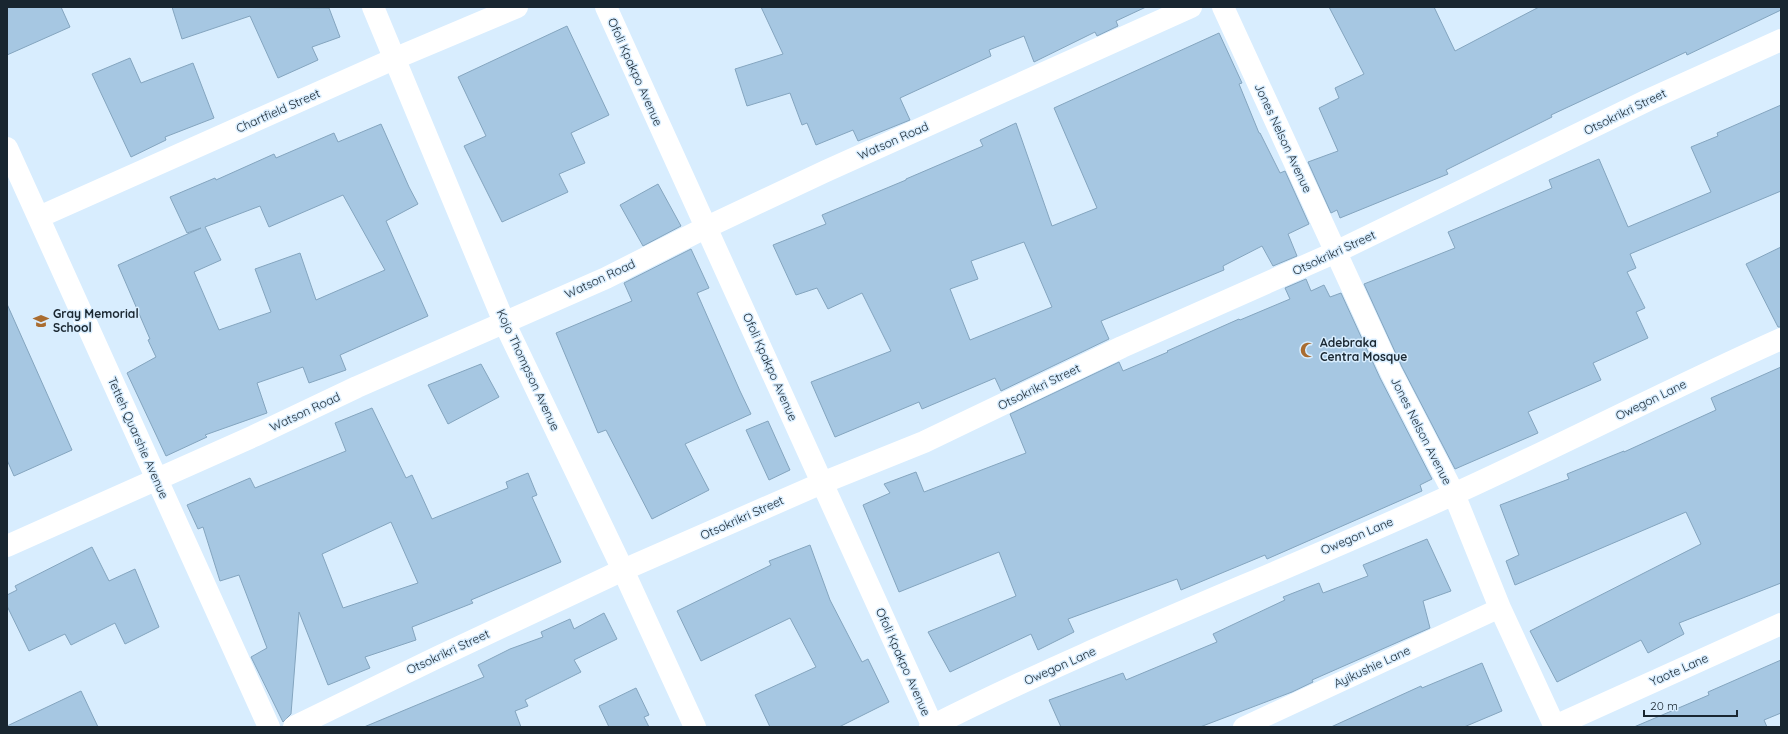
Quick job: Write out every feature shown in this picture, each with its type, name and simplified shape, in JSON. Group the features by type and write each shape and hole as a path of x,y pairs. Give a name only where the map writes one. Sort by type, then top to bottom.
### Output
{"street":[{"name":"Kojo Thompson Avenue","path":"373,7 396,58 504,322 623,570 695,727"},
{"name":"Chartfield Street","path":"39,217 396,58 517,7"},
{"name":"Ofoli Kpakpo Avenue","path":"606,7 932,727"},
{"name":"Watson Road","path":"7,546 254,436 357,387 606,278 705,228 826,171 1191,7"},
{"name":"Jones Nelson Avenue","path":"1222,7 1392,376 1454,494 1500,608 1555,726"},
{"name":"Otsokrikri Street","path":"294,727 623,570 822,483 924,442 1122,347 1336,252 1648,100 1781,40"},
{"name":"Tetteh Quarshie Avenue","path":"7,148 269,727"},
{"name":"Owegon Lane","path":"932,727 991,696 1454,494 1781,339"},
{"name":"Ayikushie Lane","path":"1243,727 1500,608"},
{"name":"Yaote Lane","path":"1555,726 1781,624"}],"building":[{"path":"7,7 61,7 70,27 7,55"},
{"path":"172,7 329,8 340,37 312,47 318,60 278,78 250,16 182,39"},
{"path":"761,7 1146,7 1116,21 1118,26 1097,36 1095,32 1034,62 1024,36 989,50 991,56 900,98 910,120 858,141 853,130 816,145 807,123 802,125 790,93 747,106 735,69 783,54"},
{"path":"1329,7 1434,7 1455,51 1539,7 1781,7 1781,10 1687,55 1686,52 1551,115 1552,117 1446,170 1448,174 1340,218 1337,210 1331,213 1308,162 1338,151 1319,108 1339,98 1335,88 1364,74"},
{"path":"567,26 609,115 571,133 585,163 559,174 568,192 502,222 464,146 486,136 458,77"},
{"path":"1219,33 1242,83 1239,84 1259,133 1280,173 1285,171 1309,224 1288,234 1297,256 1273,266 1262,246 1223,266 1224,270 1101,321 1109,339 1001,391 995,378 922,409 919,402 835,437 811,382 891,351 862,293 828,309 817,288 796,295 773,245 826,224 822,215 983,146 980,140 1016,123 1052,226 1097,208 1054,108","holes":["1024,242 1052,307 970,340 950,289 978,279 971,261"]},
{"path":"130,58 141,83 193,63 214,118 165,137 166,140 131,157 92,74"},
{"path":"1781,105 1781,191 1630,254 1636,268 1627,272 1645,308 1636,312 1648,338 1593,363 1601,380 1528,412 1538,433 1455,469 1402,367 1364,284 1455,248 1448,232 1552,188 1549,180 1599,159 1628,227 1711,192 1691,147 1718,136 1717,133"},
{"path":"381,124 418,204 386,221 428,316 340,355 346,370 309,383 303,367 257,383 267,413 205,435 207,437 166,456 127,373 156,357 148,340 150,339 118,265 201,228 187,233 170,197 215,178 216,180 274,154 276,158 334,133 338,142","holes":["343,195 385,270 316,300 300,253 255,269 271,312 219,330 194,272 221,260 205,227 260,206 269,227"]},
{"path":"658,184 681,226 643,246 620,205"},
{"path":"1781,247 1781,327 1778,327 1746,264"},
{"path":"691,249 709,288 697,293 751,414 685,444 709,490 652,519 606,430 598,433 556,333 632,301 624,283"},
{"path":"1306,279 1311,291 1324,285 1330,297 1341,293 1380,378 1432,479 1420,485 1422,491 1267,559 1265,555 1181,590 1177,579 1068,619 1074,632 1038,650 1031,634 950,672 928,632 1016,596 999,552 899,592 863,505 890,493 884,484 916,472 924,492 1026,453 1010,414 1119,362 1123,371 1239,319 1240,320 1290,299 1285,288"},
{"path":"7,304 72,450 14,476 7,460"},
{"path":"481,364 499,397 448,424 428,385"},
{"path":"1781,367 1781,583 1679,623 1684,634 1648,653 1641,640 1557,682 1530,631 1701,544 1686,512 1515,585 1506,561 1519,555 1500,505 1569,479 1567,474 1624,452 1716,410 1711,398"},
{"path":"372,408 406,478 412,475 432,519 508,488 506,482 528,473 537,495 532,497 561,562 471,600 473,603 412,627 416,640 365,657 370,668 328,685 299,612 291,714 283,722 251,657 267,648 239,575 220,581 203,527 198,529 187,505 250,478 255,488 346,451 335,423","holes":["391,522 418,583 343,608 322,554"]},
{"path":"768,421 790,470 769,480 746,430"},
{"path":"1427,539 1451,591 1423,601 1430,628 1312,680 1313,682 1292,692 1200,727 1061,727 1049,700 1123,673 1126,680 1217,642 1213,634 1285,600 1283,597 1319,583 1323,593 1368,576 1363,565"},
{"path":"810,545 830,600 862,662 868,659 889,702 839,727 770,727 755,695 816,667 790,618 701,661 677,611 771,565 769,561"},
{"path":"92,547 109,581 135,569 159,627 125,644 115,623 71,645 65,634 29,651 7,606 7,595 17,590 15,586"},
{"path":"604,613 617,639 574,660 581,672 525,700 528,706 515,711 521,727 364,727 484,677 478,665 510,649 543,637 541,632 570,619 574,629"},
{"path":"1781,660 1781,713 1764,720 1767,727 1634,727 1709,695 1708,692"},
{"path":"1482,663 1502,711 1464,727 1331,727 1421,686 1422,688"},
{"path":"636,688 649,715 644,717 649,727 609,727 599,706"},
{"path":"81,691 98,727 7,727 7,726"}],"place":[{"name":"Gray Memorial School","path":"41,321"},
{"name":"Adebraka Centra Mosque","path":"1308,350"}]}
